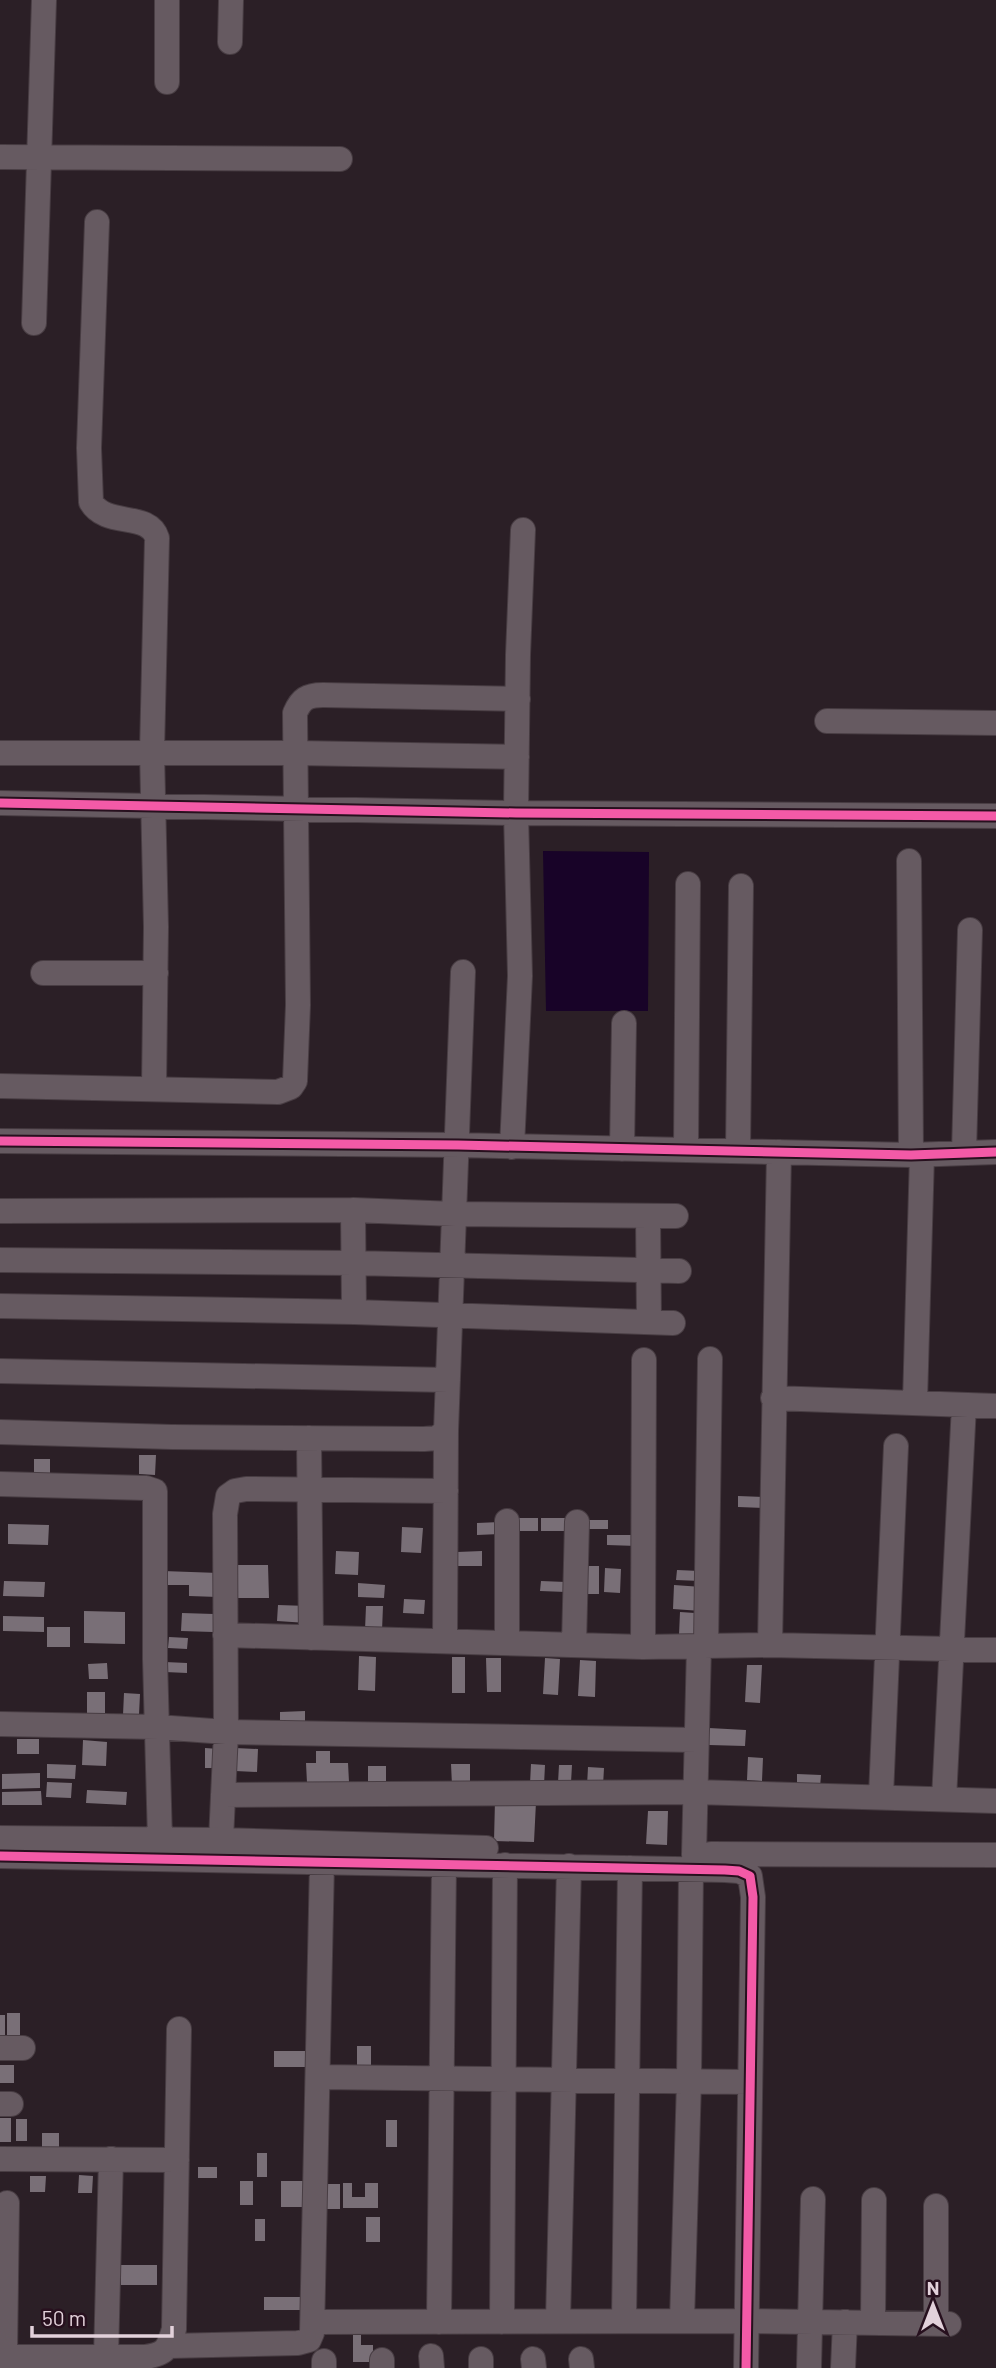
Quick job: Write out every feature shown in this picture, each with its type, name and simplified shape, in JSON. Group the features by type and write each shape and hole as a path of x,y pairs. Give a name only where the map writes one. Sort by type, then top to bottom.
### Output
{"street":[{"path":"34,323 44,0"},
{"path":"167,0 167,82"},
{"path":"230,42 231,0"},
{"path":"0,156 340,159"},
{"path":"97,222 89,435 90,493 95,509 106,516 144,523 155,531 157,538 152,752 156,973 154,1088"},
{"path":"512,1147 520,976 516,813 523,530"},
{"path":"0,1086 286,1091 295,1081 299,1005 295,713 300,701 310,695 517,699"},
{"path":"827,721 996,723"},
{"path":"0,752 517,757"},
{"path":"0,803 516,813 996,816"},
{"path":"909,861 916,1155 915,1402"},
{"path":"686,1150 688,884"},
{"path":"738,1151 741,886"},
{"path":"964,1153 970,930"},
{"path":"444,1641 446,1431 463,972"},
{"path":"43,973 156,973"},
{"path":"622,1149 624,1023"},
{"path":"0,1141 458,1145 916,1155 996,1153"},
{"path":"770,1645 779,1152"},
{"path":"353,1210 354,1312"},
{"path":"0,1211 353,1210 455,1214 676,1216"},
{"path":"648,1216 649,1322"},
{"path":"0,1260 354,1263 679,1271"},
{"path":"0,1306 354,1312 673,1323"},
{"path":"682,2321 690,2081 694,1792 702,1646 710,1359"},
{"path":"643,1647 644,1360"},
{"path":"0,1371 448,1380"},
{"path":"773,1398 996,1406"},
{"path":"944,1799 964,1405"},
{"path":"0,1432 424,1439 437,1438 446,1431"},
{"path":"309,1438 311,1638"},
{"path":"881,1796 896,1446"},
{"path":"0,1484 146,1488 155,1491 160,1840"},
{"path":"221,1840 226,1731 225,1514 228,1496 234,1491 246,1489 446,1491"},
{"path":"507,1643 508,1521"},
{"path":"573,1645 577,1522"},
{"path":"225,1635 643,1647 770,1645 996,1650"},
{"path":"0,1724 696,1740"},
{"path":"223,1795 694,1792 996,1801"},
{"path":"0,1838 221,1840 692,1862 996,1855"},
{"path":"0,1856 630,1868 692,1862 739,1871 750,1876 753,1897 746,2368"},
{"path":"7,2203 3,2357 160,2356 309,2340 313,2322 322,1863"},
{"path":"439,2322 444,1864"},
{"path":"502,2322 505,1865"},
{"path":"558,2321 569,1866"},
{"path":"624,2321 630,1868"},
{"path":"160,2356 174,2329 179,2029"},
{"path":"319,2077 750,2082"},
{"path":"0,2159 177,2160"},
{"path":"106,2357 111,2160"},
{"path":"809,2368 813,2199"},
{"path":"873,2323 874,2200"},
{"path":"313,2322 747,2321 943,2324 936,2206"},
{"path":"843,2368 845,2322"}],"shaded area":[{"path":"543,851 649,852 648,1011 546,1011"}],"building":[{"path":"139,1455 156,1455 155,1475 139,1474"},
{"path":"34,1459 50,1459 50,1479 34,1479"},
{"path":"738,1496 764,1497 764,1508 738,1507"},
{"path":"513,1518 538,1518 538,1531 513,1531"},
{"path":"541,1518 573,1518 573,1531 541,1531"},
{"path":"584,1520 608,1520 608,1529 584,1529"},
{"path":"500,1522 500,1534 477,1535 477,1523"},
{"path":"8,1524 49,1525 48,1545 8,1544"},
{"path":"402,1527 423,1528 421,1553 401,1552"},
{"path":"607,1535 637,1535 637,1546 607,1545"},
{"path":"336,1551 359,1552 358,1575 335,1574"},
{"path":"482,1551 482,1566 457,1566 457,1552"},
{"path":"230,1565 268,1565 269,1598 230,1598"},
{"path":"587,1566 599,1566 599,1594 587,1594"},
{"path":"605,1568 621,1569 620,1593 604,1592"},
{"path":"677,1570 700,1571 700,1581 676,1580"},
{"path":"163,1571 219,1573 218,1597 189,1596 189,1585 163,1585"},
{"path":"4,1581 45,1582 44,1597 3,1596"},
{"path":"541,1581 566,1582 566,1592 540,1591"},
{"path":"358,1583 385,1585 384,1598 358,1597"},
{"path":"674,1585 702,1587 701,1611 673,1609"},
{"path":"404,1599 425,1600 424,1614 403,1613"},
{"path":"278,1605 308,1606 307,1623 277,1621"},
{"path":"366,1606 383,1606 382,1631 365,1630"},
{"path":"84,1611 125,1612 125,1644 84,1643"},
{"path":"680,1612 695,1613 695,1635 679,1635"},
{"path":"182,1613 214,1614 213,1632 181,1631"},
{"path":"3,1616 44,1617 44,1632 3,1631"},
{"path":"47,1627 70,1627 70,1647 47,1647"},
{"path":"169,1637 188,1638 187,1649 168,1648"},
{"path":"359,1656 376,1657 375,1691 358,1690"},
{"path":"452,1657 465,1657 465,1693 452,1693"},
{"path":"486,1658 501,1658 501,1692 487,1692"},
{"path":"545,1658 560,1659 558,1695 543,1694"},
{"path":"580,1660 596,1661 595,1697 578,1696"},
{"path":"165,1662 187,1663 187,1673 165,1672"},
{"path":"107,1663 108,1679 89,1679 88,1664"},
{"path":"747,1665 762,1665 760,1703 745,1702"},
{"path":"87,1692 105,1692 105,1718 87,1718"},
{"path":"124,1693 140,1694 139,1715 123,1715"},
{"path":"305,1711 305,1726 280,1726 280,1712"},
{"path":"709,1728 746,1730 745,1746 709,1745"},
{"path":"17,1739 39,1739 39,1754 17,1754"},
{"path":"83,1740 107,1742 106,1766 82,1765"},
{"path":"205,1748 219,1749 218,1768 205,1768"},
{"path":"235,1748 258,1749 257,1772 235,1771"},
{"path":"316,1751 330,1751 330,1763 348,1763 349,1782 307,1783 306,1763 316,1763"},
{"path":"748,1757 763,1758 762,1781 747,1780"},
{"path":"47,1764 76,1765 75,1779 47,1778"},
{"path":"451,1764 470,1764 470,1784 452,1785"},
{"path":"531,1764 545,1765 544,1785 530,1784"},
{"path":"559,1765 572,1765 571,1783 558,1783"},
{"path":"368,1766 386,1766 386,1783 368,1784"},
{"path":"588,1767 604,1768 603,1786 587,1786"},
{"path":"40,1773 40,1788 2,1789 2,1774"},
{"path":"797,1774 821,1775 820,1787 797,1786"},
{"path":"47,1782 72,1783 71,1798 46,1797"},
{"path":"87,1790 127,1792 126,1805 86,1803"},
{"path":"41,1791 42,1805 2,1805 2,1792"},
{"path":"495,1800 536,1802 534,1842 494,1841"},
{"path":"648,1811 668,1811 667,1845 646,1844"},
{"path":"7,2013 20,2013 20,2044 7,2044"},
{"path":"0,2015 5,2015 5,2042 0,2042"},
{"path":"357,2046 371,2046 371,2067 357,2067"},
{"path":"274,2051 307,2051 307,2067 274,2067"},
{"path":"0,2065 14,2065 14,2083 0,2083"},
{"path":"0,2118 11,2118 11,2142 0,2142"},
{"path":"16,2119 27,2119 27,2141 16,2141"},
{"path":"386,2120 397,2120 397,2147 386,2147"},
{"path":"42,2133 59,2133 59,2152 42,2152"},
{"path":"257,2153 267,2153 267,2177 257,2177"},
{"path":"198,2167 217,2167 217,2178 198,2178"},
{"path":"79,2175 93,2176 92,2193 78,2193"},
{"path":"30,2176 46,2176 45,2192 30,2192"},
{"path":"240,2181 253,2181 253,2205 240,2205"},
{"path":"281,2181 305,2181 305,2207 281,2207"},
{"path":"343,2183 352,2183 352,2197 365,2197 365,2183 378,2183 378,2208 343,2208"},
{"path":"327,2184 340,2184 340,2209 327,2209"},
{"path":"366,2217 380,2217 380,2242 366,2242"},
{"path":"255,2219 265,2219 265,2241 255,2241"},
{"path":"121,2265 157,2265 157,2285 121,2285"},
{"path":"264,2297 301,2297 301,2310 264,2310"},
{"path":"353,2335 361,2335 361,2345 373,2345 373,2362 353,2362"}],"cycle path":[{"path":"0,803 516,813 996,816"},
{"path":"0,1141 458,1145 911,1155 996,1152"},
{"path":"0,1856 725,1870 739,1871 750,1876 753,1897 746,2368"}]}
